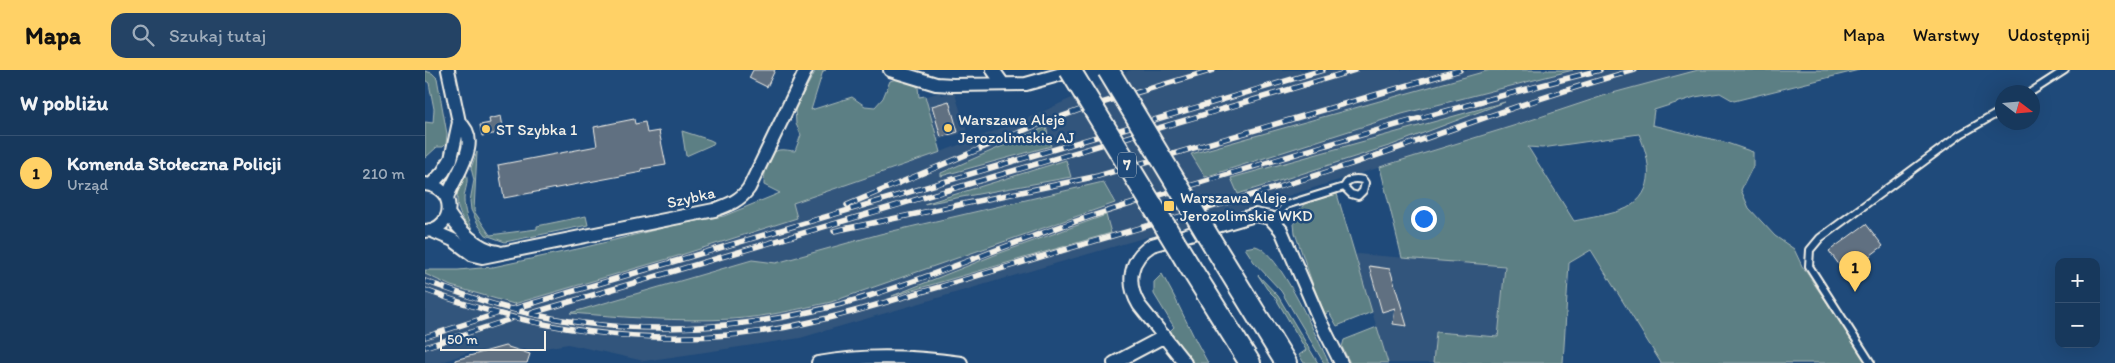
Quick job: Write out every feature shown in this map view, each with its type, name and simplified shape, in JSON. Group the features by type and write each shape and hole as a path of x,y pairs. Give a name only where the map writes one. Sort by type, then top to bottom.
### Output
{"main road":[{"name":"7","path":"1070,70 1249,363"},
{"name":"7","path":"1108,70 1285,363"}],"street":[{"path":"428,230 441,224 448,213 447,198 444,192 428,184 443,172 451,159 459,122 449,70"},
{"name":"Szybka","path":"428,230 453,240 473,255 482,257 714,210 740,199 749,188 806,70"},
{"path":"890,70 936,84 1026,84 1076,70"},
{"path":"993,70 1003,84"},
{"path":"447,198 468,150 468,136 465,127 459,122"},
{"name":"Szybka","path":"448,213 459,228 483,248 505,253"},
{"path":"1185,363 1139,305 1131,288 1132,269 1142,252 1152,245 1248,216 1260,215 1273,220 1284,235 1320,321 1341,363"},
{"path":"1114,363 1165,336"},
{"path":"818,363 866,357 961,363"}],"lane":[{"path":"2040,86 2065,70"},
{"path":"1871,363 1809,266 1810,250 1820,238 1961,134 1995,115"},
{"path":"1273,220 1286,205 1344,186"}],"shaded area":[{"path":"1131,70 1698,70 1609,94 1513,126 1284,197 800,338 644,361 568,344 539,349 472,351 440,363 425,363 425,270 483,293 792,203 893,169 1040,113"},
{"path":"954,91 967,132 938,140 925,97 940,92 942,95"},
{"path":"1357,254 1505,266 1498,337 1436,332 1433,363 1388,363 1355,258"}],"green space":[{"path":"816,70 826,70 823,71 811,110 852,97 865,106 875,107 883,98 890,81 896,79 915,85 918,87 919,97 925,96 941,152 793,203 797,218 681,255 514,304 451,286 425,274 425,270 493,267 675,225 724,216 780,193 764,185 767,165 772,155 779,150 795,151 801,135 796,124 795,108"},
{"path":"1490,70 1573,70 1402,114 1205,177 1191,154"},
{"path":"1698,70 1859,70 1734,101 1720,93 1695,97 1654,110 1652,125 1724,142 1753,152 1753,166 1741,190 1749,208 1775,236 1794,249 1802,266 1868,363 1661,363 1591,250 1569,263 1563,363 1433,363 1436,332 1498,337 1505,266 1402,258 1380,167 1609,94","holes":["1639,134 1648,165 1648,175 1647,184 1637,201 1627,208 1616,212 1574,221 1528,147 1542,148"]},
{"path":"425,71 432,73 437,78 447,134 446,144 443,147 437,147 425,158 425,122 433,123 434,109 429,83 425,80"},
{"path":"1505,102 1392,145 1238,194 1231,178"},
{"path":"1046,127 1051,146 941,176 941,173"},
{"path":"682,131 710,140 714,142 686,156"},
{"path":"477,152 474,211 490,235 537,229 537,226 586,216 588,225 505,242 486,235 471,210 470,201 474,180 471,168"},
{"path":"1066,160 1071,177 924,204"},
{"path":"464,171 467,177 464,196 465,208 473,232 462,217 457,203 458,189"},
{"path":"1103,182 1115,203 831,302 770,315 712,320 570,313 752,260 776,263 880,234"},
{"path":"1337,194 1372,312 1337,326 1329,312 1325,314 1295,233 1294,224 1298,212 1305,203"},
{"path":"1106,215 1111,233 892,296 1000,253"},
{"path":"1255,246 1265,251 1286,278 1307,316 1329,363 1324,363 1281,291 1254,262 1245,248"},
{"path":"1162,274 1208,363 1193,363 1170,331 1174,327 1154,294 1154,282"},
{"path":"1258,275 1278,296 1318,363 1304,363 1299,355 1306,350 1275,297"},
{"path":"1377,327 1388,363 1350,363 1342,347 1344,340"}],"building":[{"path":"753,70 775,70 767,87 749,78"},
{"path":"949,101 958,132 941,137 932,106"},
{"path":"501,116 504,132 482,136 480,125 490,123 489,119"},
{"path":"634,119 635,124 645,122 647,133 659,131 666,165 641,169 642,172 504,198 498,165 597,146 594,127"},
{"path":"1866,224 1883,246 1846,274 1829,251"},
{"path":"1369,266 1390,269 1407,326 1393,324 1395,308 1382,312"},
{"path":"505,346 530,354 527,363 455,363 455,360"}],"railway":[{"path":"847,205 1032,127 1088,107 1213,70"},
{"path":"513,309 1323,70"},
{"path":"532,313 1355,70"},
{"path":"834,231 1098,176 1460,70"},
{"path":"425,281 500,306 546,317 592,324 639,328 685,328 778,318 869,296 1075,221 1228,174 1414,120 1600,70"},
{"path":"425,290 463,303 541,324 620,335 700,337 741,334 781,328 861,310 1273,189 1379,155 1561,92 1635,70"},
{"path":"425,337 496,314"},
{"path":"425,347 511,319"}],"place":[{"name":"Warszawa Aleje Jerozolimskie AJ","path":"948,128"},
{"name":"ST Szybka 1","path":"486,129"},
{"name":"Warszawa Aleje Jerozolimskie WKD","path":"1169,206"},
{"name":"Komenda Stołeczna Policji","path":"1855,292"}]}
